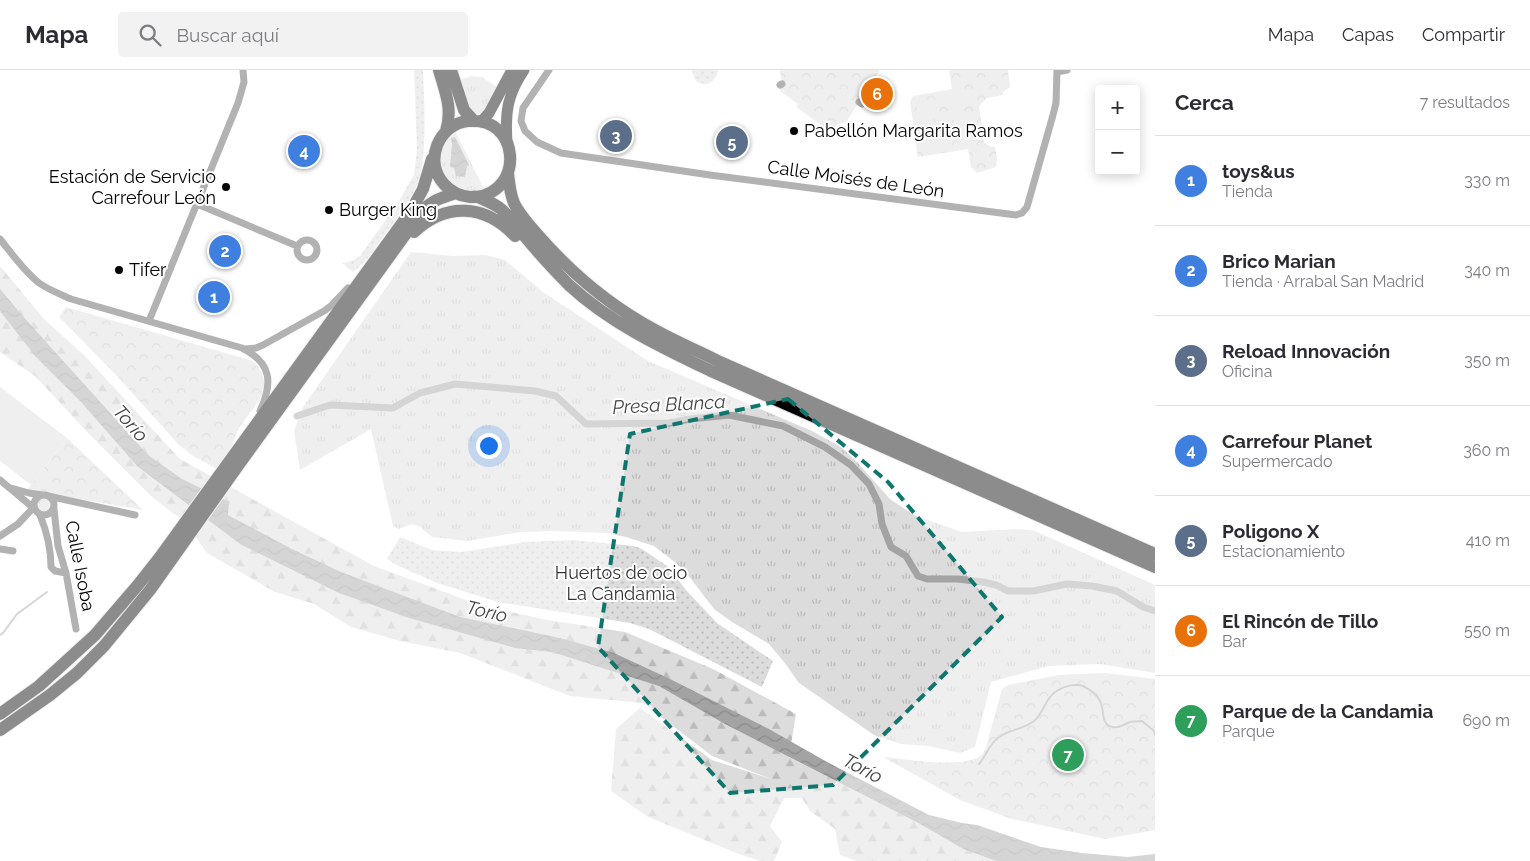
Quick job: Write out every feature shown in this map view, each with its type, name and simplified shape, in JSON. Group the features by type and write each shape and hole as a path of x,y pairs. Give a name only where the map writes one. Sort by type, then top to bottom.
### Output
{"highway":[{"path":"439,70 449,108 449,121 446,131"},
{"path":"451,70 464,110 478,121 492,126 508,142 511,158 508,173 509,186 515,204 530,226 551,250 608,300 656,331 720,362 1155,554"},
{"path":"478,121 456,124 446,131 438,141 435,155 435,166 438,175 444,184 456,193 476,197 483,196 498,188 508,173"},
{"path":"233,464 248,434 419,199 428,177 430,163 435,155"},
{"path":"0,730 50,695 77,673 104,646 233,464 430,203 436,199 456,193"},
{"path":"476,197 494,205 507,214 542,257 570,285 606,314 666,350 1155,567"},
{"path":"392,252 405,243 421,226 435,217 454,211 479,212 496,219 504,225 546,271 570,285"},
{"path":"0,714 38,686 95,634 165,561"}],"main road":[{"path":"478,121 488,113 512,70"},
{"path":"508,142 507,107 512,88 524,70"}],"street":[{"path":"149,321 238,104 244,82 243,70"},
{"name":"Calle Moisés de León","path":"549,70 523,108 521,121 525,131 537,142 560,153 710,175 1016,215 1022,213 1027,207 1050,127 1056,103 1057,71"},
{"path":"1057,71 1067,70"},
{"path":"197,204 297,246"},
{"path":"0,239 30,274 40,284 53,292 71,299 242,348 253,354 260,360 266,372 268,389 266,399 248,434"},
{"path":"242,348 256,348 271,341 332,305 354,280 365,274"},
{"path":"260,360 271,341"},
{"path":"0,480 34,507 40,515 50,546 51,567 55,571 66,573"},
{"path":"8,487 135,515"},
{"path":"0,536 18,524 34,507 36,500 41,496 52,498 54,507 52,513 47,516 40,515"},
{"path":"54,507 68,500"},
{"name":"Calle Isoba","path":"54,507 58,546 66,573 76,629"},
{"path":"0,549 14,551"}],"highlighted area":[{"path":"788,399 888,482 1002,617 833,785 730,793 598,647 630,434"}],"green space":[{"path":"414,70 423,70 424,96 425,127 423,157 418,182 408,202 374,250 353,272 342,263 352,261 360,256 397,204 414,175 417,150"},
{"path":"692,70 718,71 712,82 702,84 695,80"},
{"path":"780,70 880,70 846,122 838,124 832,133 796,107 798,104 780,91 782,86"},
{"path":"949,70 1008,70 1010,87 1003,92 1003,95 987,98 979,106 984,143 992,147 995,146 996,167 977,173 971,167 968,149 918,157 910,102 913,96 952,89"},
{"path":"471,76 482,77 497,87 487,107 480,114 475,114 467,106 457,81"},
{"path":"961,94 968,143 958,145 949,95"},
{"path":"930,99 938,147 924,150 916,102"},
{"path":"455,131 484,189 468,191 461,189 454,186 444,175 440,161 442,146"},
{"path":"411,252 453,256 485,255 505,260 543,292 648,361 812,431 841,447 890,499 914,515 962,532 1019,529 1035,531 1155,585 1155,673 1100,664 1049,666 991,682 975,747 960,753 928,746 901,744 874,735 799,683 769,644 714,609 676,563 654,546 606,533 552,531 521,532 467,541 432,537 420,527 412,524 399,529 393,526 371,429 300,470 294,431 303,407"},
{"path":"0,266 44,319 85,356 180,459 374,566 480,605 542,619 625,632 713,669 796,714 789,757 920,824 963,849 996,861 857,861 840,855 835,829 810,811 802,798 784,798 770,826 782,842 774,861 760,861 739,854 648,817 611,791 616,729 640,708 712,760 771,779 712,756 643,703 570,696 460,653 400,641 351,627 314,604 275,592 207,553 186,523 152,497 35,376 0,352"},
{"path":"66,307 253,361 264,380 264,388 257,404 236,433 229,453 217,469 193,456 178,444 116,375 59,317"},
{"path":"0,387 67,438 31,485 0,461"},
{"path":"67,438 143,510 27,490"},
{"path":"44,498 52,506 44,514 36,506"},
{"name":"Huertos de ocio La Candamia","path":"400,537 432,550 461,552 526,542 573,540 634,546 642,549 667,566 686,590 717,623 773,661 762,687 649,629 630,623 498,602 437,583 398,566 387,559"},
{"path":"1105,673 1155,679 1155,830 1105,839 1012,819 960,800 883,757 948,763 972,760 981,755 985,749 1002,689 1008,685 1058,675"}],"water":[{"path":"455,137 469,165 467,166 465,177 456,176 454,168 450,167 451,138"},
{"path":"0,289 148,455 182,479 229,502 228,515 292,549 341,572 460,617 560,638 614,653 769,729 827,762 929,815 977,825 1041,847 1128,857 1155,854 1155,861 996,861 963,849 920,824 725,724 659,686 552,652 515,648 409,618 339,593 240,544 137,466 81,402 35,356 0,311"}],"waterway":[{"name":"Presa Blanca","path":"297,416 330,405 393,408 420,393 455,384 535,391 556,396 586,424 669,423 729,415 783,426 825,447 851,465 869,484 879,504 882,524 891,547 906,556 918,576 927,579 958,579 983,582 996,585 1008,591 1033,591 1067,584 1092,586 1117,591 1143,607 1155,611"},
{"path":"0,635 17,614 47,592"},
{"path":"979,764 996,740 1034,721 1054,693 1072,685 1083,686 1097,697 1100,701 1104,720 1108,725 1117,727 1130,722 1142,721 1154,731 1155,735"}],"place":[{"name":"El Rincón de Tillo","path":"877,94"},
{"name":"Pabellón Margarita Ramos","path":"794,131"},
{"name":"Reload Innovación","path":"616,136"},
{"name":"Poligono X","path":"732,142"},
{"name":"Carrefour Planet","path":"304,151"},
{"name":"Estación de Servicio Carrefour León","path":"226,187"},
{"name":"Burger King","path":"329,210"},
{"name":"Brico Marian","path":"225,251"},
{"name":"Tifer","path":"119,270"},
{"name":"toys&us","path":"214,297"},
{"name":"Parque de la Candamia","path":"1068,755"}],"water label":[{"name":"Torío","path":"131,423"},
{"name":"Torío","path":"487,611"},
{"name":"Torío","path":"863,768"}]}
